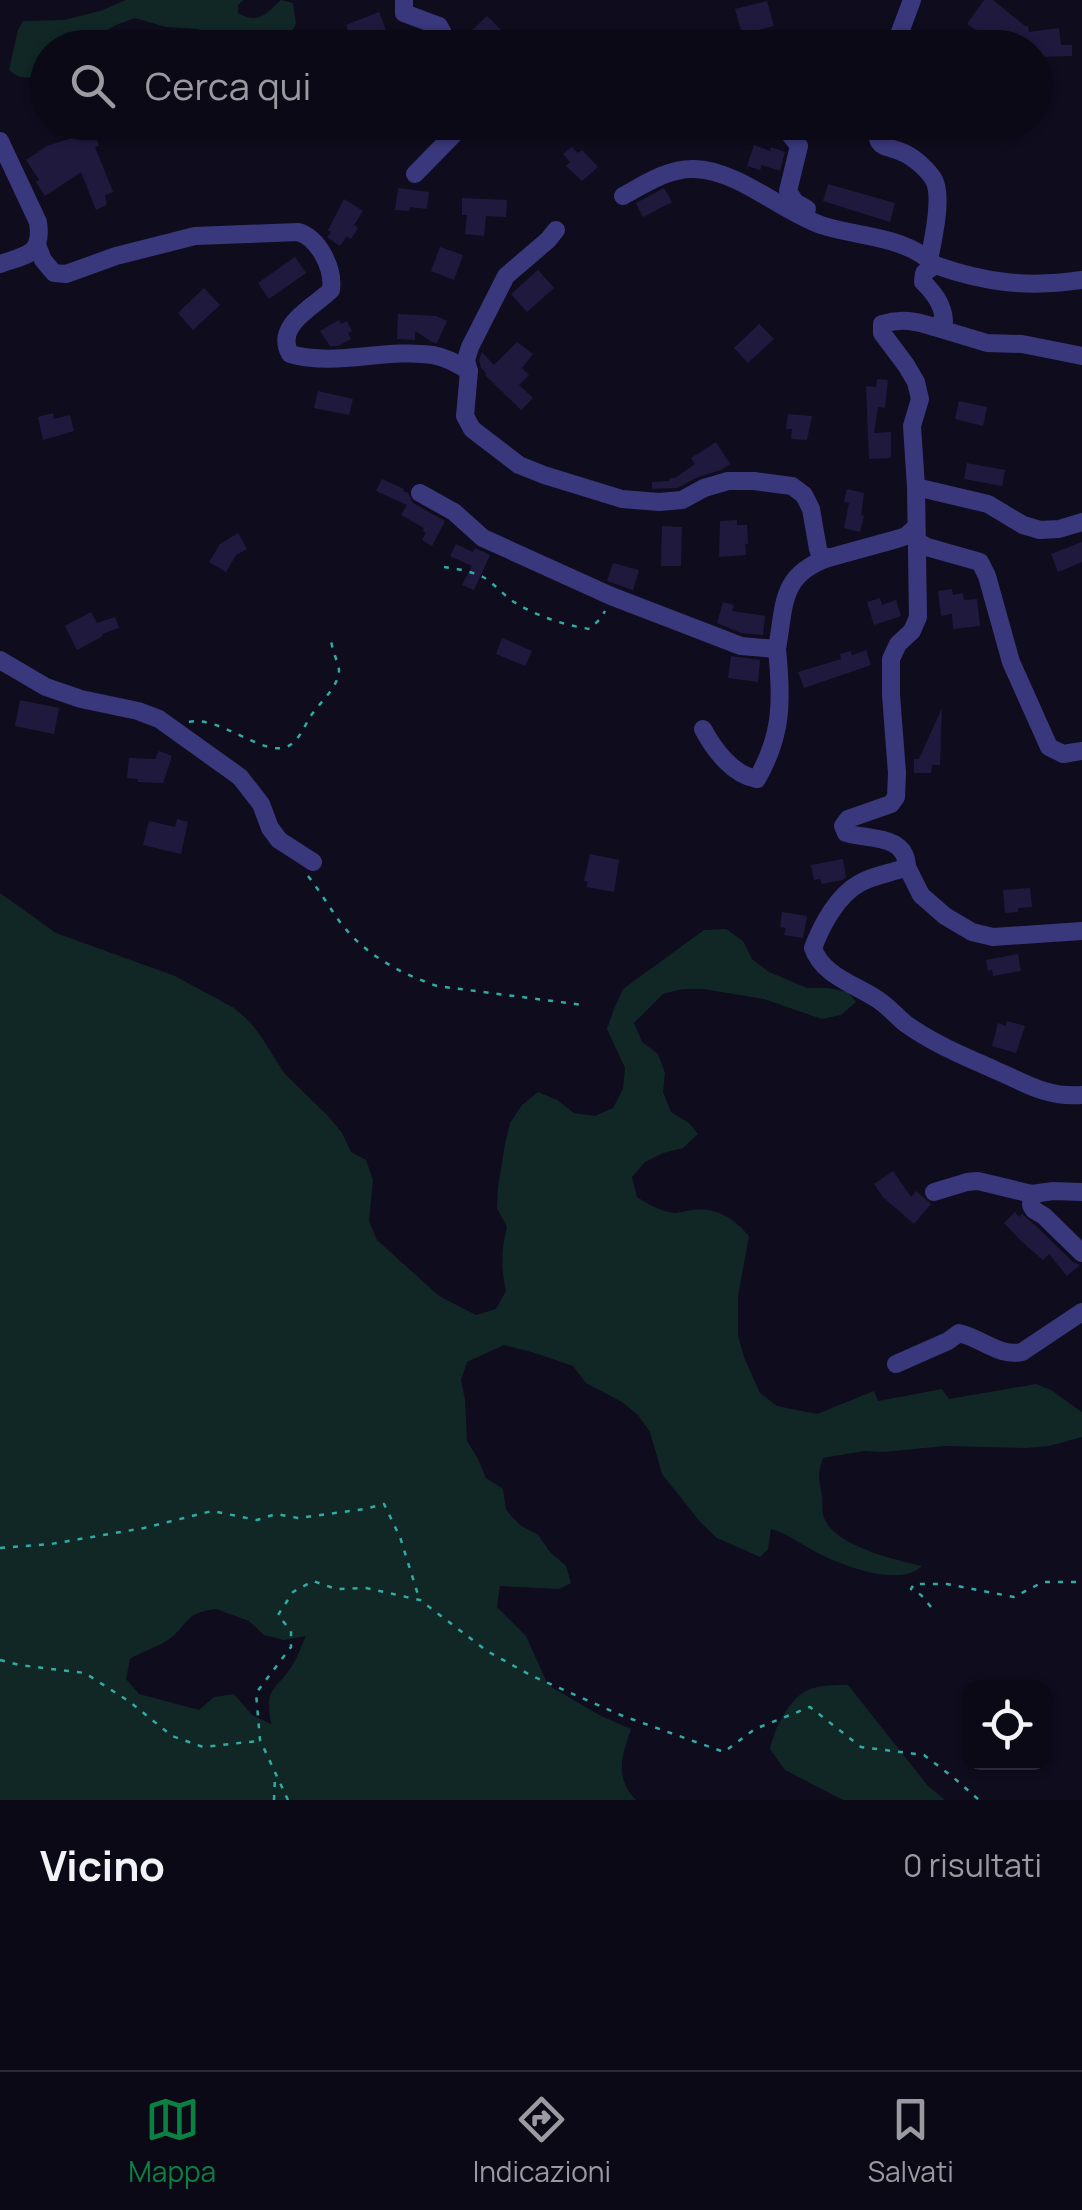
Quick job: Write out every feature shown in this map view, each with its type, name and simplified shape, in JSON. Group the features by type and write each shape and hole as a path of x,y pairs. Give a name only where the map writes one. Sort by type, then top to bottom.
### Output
{"street":[{"path":"404,0 404,13 441,30"},
{"path":"901,30 912,0"},
{"path":"415,174 450,140"},
{"path":"794,140 799,146 789,195 851,232"},
{"path":"878,140 885,148 904,153 926,170 936,184 932,263 923,282 944,311 944,321 934,327"},
{"path":"0,142 40,234 31,254 0,264"},
{"path":"623,196 664,175 695,169 743,184 821,225 908,246 932,263 997,283 1054,284 1082,280"},
{"path":"556,230 506,276 470,347 466,360 465,416 472,428 519,465 622,500 682,500 728,481 792,486 804,495 812,509 818,549 820,555 828,558"},
{"path":"37,245 54,273 66,274 116,256 195,236 298,232 308,235 333,278 332,290 294,320 287,334 290,354 309,359 437,355 468,371"},
{"path":"1082,356 1022,344 987,342 916,321 882,324 882,333 916,382 920,398 912,426 918,617 891,659 896,797 891,804 848,819 844,826 846,833 900,846 907,854 907,866 921,895 972,932 993,937 1082,930"},
{"path":"916,487 988,504 1040,530 1082,522"},
{"path":"420,493 454,512 483,538 611,596 741,646 777,648"},
{"path":"703,728 710,744 744,776 757,779 778,733 782,693 777,648 792,582 800,571 828,558 915,534"},
{"path":"915,534 927,547 980,562 1011,662 1049,747 1063,754 1082,751"},
{"path":"0,660 46,687 138,711 168,724 240,778 261,804 279,840 308,866"},
{"path":"907,866 863,881 848,891 829,915 813,948 822,966 880,1001 904,1022 951,1052 1035,1090 1082,1095"},
{"path":"934,1192 978,1182 1032,1194 1082,1192"},
{"path":"1032,1194 1034,1210 1082,1254"},
{"path":"896,1364 959,1333 1004,1352 1022,1352 1082,1312"}],"path":[{"path":"444,567 485,578 516,603 572,626 590,629 601,618 611,596"},
{"path":"168,724 199,720 249,740 288,747 335,683 339,669 331,640"},
{"path":"308,866 339,922 359,944 416,978 437,986 583,1006"},
{"path":"0,1548 144,1528 212,1511 258,1520 276,1514 298,1518 384,1504 400,1537 420,1600"},
{"path":"288,1800 260,1740 256,1693 291,1647 290,1631 278,1615 293,1592 313,1581 336,1589 366,1588 420,1600 487,1651 532,1676 623,1716 724,1752 756,1728 810,1708 861,1747 924,1755 979,1800"},
{"path":"931,1608 921,1594 911,1590 914,1584 947,1584 1014,1597 1044,1582 1082,1582"},
{"path":"0,1660 85,1674 130,1702 172,1736 204,1747 260,1740"},
{"path":"274,1800 275,1772"}],"green space":[{"path":"126,0 244,0 238,5 238,13 257,18 281,0 293,3 296,24 293,30 199,30 166,27 135,18 107,30 30,30 30,77 9,70 23,21 64,20"},
{"path":"0,893 56,933 175,976 234,1008 250,1022 284,1073 329,1117 351,1152 366,1160 373,1180 369,1221 377,1240 439,1296 476,1315 496,1309 506,1291 502,1259 507,1227 497,1208 510,1123 522,1105 538,1092 574,1113 595,1116 613,1108 623,1089 625,1068 607,1029 623,989 704,930 726,929 743,941 752,959 769,972 807,988 848,992 856,1002 841,1015 822,1019 764,999 703,989 663,994 634,1023 642,1042 658,1054 665,1073 663,1092 671,1112 698,1134 683,1148 645,1162 632,1177 637,1197 675,1213 717,1212 749,1236 738,1296 738,1336 760,1393 777,1406 817,1414 874,1391 878,1401 942,1389 949,1399 1036,1384 1082,1412 1082,1437 1027,1448 945,1446 823,1458 819,1477 823,1511 832,1529 868,1550 922,1566 901,1575 873,1573 832,1560 771,1529 768,1549 760,1557 717,1538 701,1523 662,1474 650,1432 638,1415 586,1383 573,1366 504,1345 467,1362 461,1380 467,1441 486,1478 503,1489 506,1510 520,1525 538,1535 566,1566 571,1583 559,1589 500,1586 497,1607 526,1636 548,1685 631,1729 622,1775 636,1800 0,1800","holes":["216,1609 249,1621 264,1635 284,1640 306,1636 294,1663 270,1696 271,1724 252,1715 234,1694 214,1697 199,1710 139,1694 126,1679 130,1659 168,1640 198,1613"]},
{"path":"848,1685 928,1786 945,1800 843,1800 785,1770 770,1749 789,1707 808,1690"}],"building":[{"path":"984,0 993,0 1029,30 976,30 967,24"},
{"path":"767,1 774,26 741,30 735,9"},
{"path":"379,12 386,30 348,30 346,25"},
{"path":"487,16 501,30 472,30"},
{"path":"1059,28 1061,45 1072,45 1072,56 1052,57 1052,30 1044,30"},
{"path":"66,140 97,140 99,146 95,147 113,192 105,195 107,205 96,210 81,172 45,196 26,160 47,146"},
{"path":"754,145 785,152 780,171 762,165 760,170 747,166"},
{"path":"572,147 578,153 582,150 598,167 582,181 566,166 570,162 563,154"},
{"path":"828,184 895,203 890,222 823,201"},
{"path":"398,188 429,192 427,209 395,210"},
{"path":"664,188 672,202 643,217 636,203"},
{"path":"462,198 507,200 506,217 486,216 484,236 465,234 467,215 462,215"},
{"path":"344,199 363,211 351,239 347,236 340,246 327,237"},
{"path":"440,247 463,255 454,280 431,271"},
{"path":"295,257 306,273 269,299 258,283"},
{"path":"538,270 554,288 527,312 511,294"},
{"path":"204,288 220,305 193,330 178,313"},
{"path":"398,314 436,316 447,321 437,343 415,331 415,340 397,339"},
{"path":"339,320 341,324 347,321 351,339 330,346 320,331"},
{"path":"759,324 774,339 748,363 734,348"},
{"path":"517,342 533,354 522,368 529,375 519,385 533,398 521,410 485,375 479,360 482,352 494,365"},
{"path":"877,379 888,380 885,408 878,407 874,433 891,432 891,458 869,459 866,386 876,387"},
{"path":"318,391 353,399 349,415 314,408"},
{"path":"959,401 987,407 983,426 955,419"},
{"path":"53,413 54,419 70,415 74,431 43,440 38,417"},
{"path":"788,414 812,416 807,440 791,439 792,429 786,429"},
{"path":"716,442 730,464 678,488 652,489 652,482 675,478 695,464 691,458"},
{"path":"967,463 1005,470 1002,486 964,479"},
{"path":"382,479 404,489 413,503 445,521 432,546 422,540 424,528 401,515 407,505 376,491"},
{"path":"847,489 864,493 860,532 844,528 849,503 844,502"},
{"path":"737,520 737,525 747,525 746,555 719,557 720,521"},
{"path":"662,526 682,527 681,566 661,566"},
{"path":"238,533 247,549 236,555 226,572 209,562 220,544"},
{"path":"1082,542 1082,562 1058,572 1051,554"},
{"path":"456,544 490,555 474,590 462,585 472,566 450,556"},
{"path":"613,563 639,570 633,590 607,581"},
{"path":"952,589 953,595 963,593 964,600 977,599 980,626 953,629 952,614 941,616 938,591"},
{"path":"880,598 882,605 896,600 901,616 874,625 867,602"},
{"path":"723,602 734,605 732,611 765,616 763,635 741,633 717,623"},
{"path":"91,612 97,623 115,617 119,628 77,650 65,626"},
{"path":"502,638 532,651 525,666 496,654"},
{"path":"866,650 871,665 804,688 798,672 841,659 840,654"},
{"path":"731,656 760,660 758,682 728,678"},
{"path":"20,700 59,708 54,734 15,726"},
{"path":"942,708 940,765 932,765 931,773 914,773 914,759 919,759"},
{"path":"159,751 172,756 163,783 127,778 129,758 155,759"},
{"path":"177,819 188,822 181,854 143,845 149,821 175,827"},
{"path":"590,854 619,860 614,892 586,887"},
{"path":"843,859 846,877 842,880 822,884 820,879 814,880 811,865"},
{"path":"1030,888 1032,907 1005,913 1003,890"},
{"path":"782,912 807,916 803,938 784,935 786,928 780,927"},
{"path":"1018,954 1021,971 993,976 992,970 988,971 986,960"},
{"path":"1007,1021 1025,1026 1016,1053 992,1046 998,1023 1006,1026"},
{"path":"893,1171 911,1197 916,1191 931,1204 914,1224 874,1184"},
{"path":"1015,1212 1080,1265 1067,1276 1049,1254 1043,1260 1004,1223"}]}
